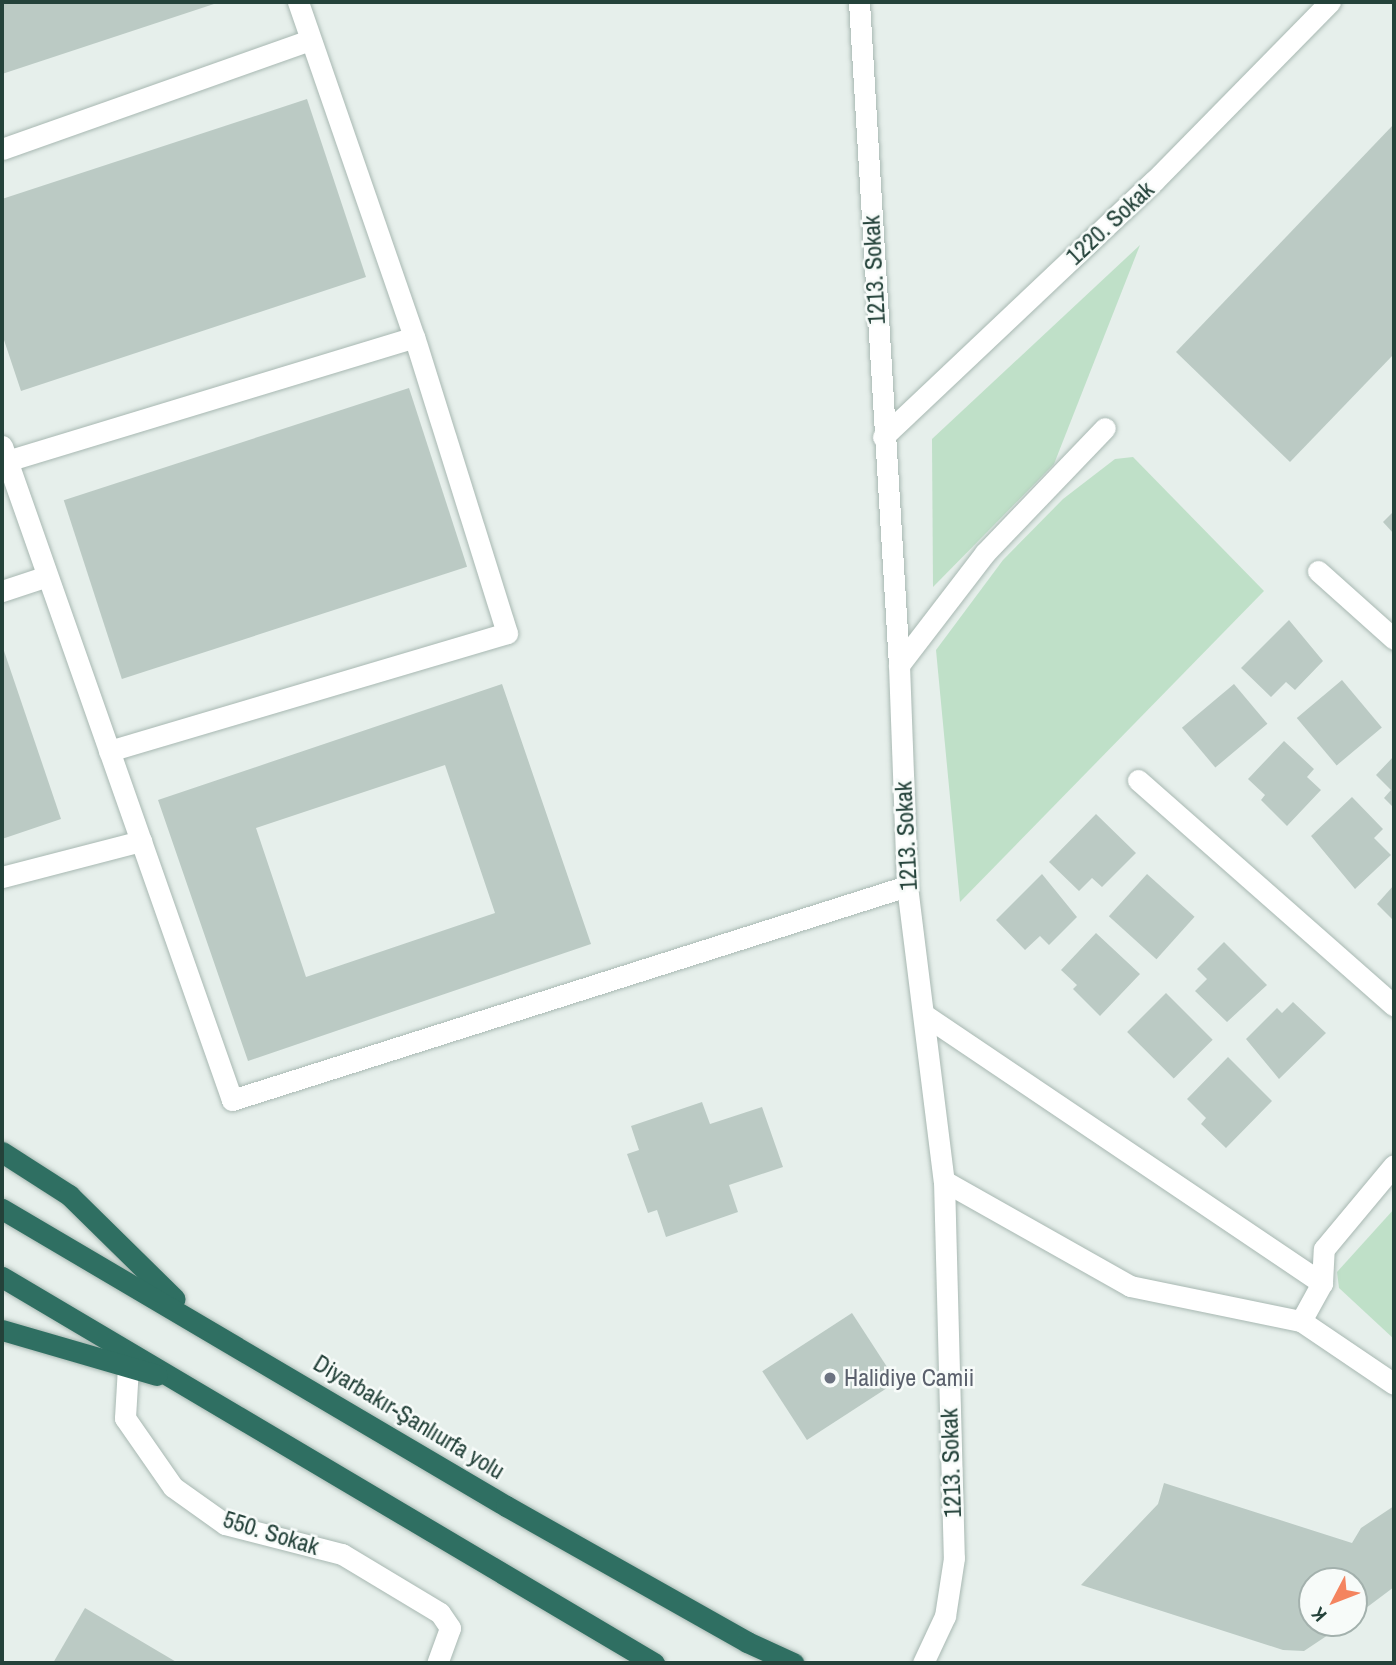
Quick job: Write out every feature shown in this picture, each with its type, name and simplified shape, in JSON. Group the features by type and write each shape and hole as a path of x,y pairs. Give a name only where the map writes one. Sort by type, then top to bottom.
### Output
{"highway":[{"path":"2,1152 69,1195 197,1320"},
{"name":"Diyarbakır-Şanlıurfa yolu","path":"2,1209 197,1320 506,1506 747,1642 793,1663"},
{"path":"2,1277 187,1383 654,1663"},
{"path":"2,1330 187,1383"}],"street":[{"path":"109,751 507,633 414,337 298,2"},
{"name":"1213. Sokak","path":"859,2 883,437 899,665 907,886 926,1016 944,1181 954,1558 945,1616 923,1663"},
{"name":"1220. Sokak","path":"883,437 1154,181 1330,2"},
{"path":"2,149 310,40"},
{"path":"414,337 4,453 232,1100 907,886"},
{"path":"899,665 985,553 1105,428"},
{"path":"1318,571 1394,639"},
{"path":"2,591 47,576"},
{"path":"1138,780 1394,1006"},
{"path":"2,877 141,841"},
{"path":"926,1016 1322,1283"},
{"path":"1301,1321 1322,1283 1324,1249 1394,1165"},
{"path":"944,1181 1130,1286 1301,1321 1394,1384"},
{"name":"550. Sokak","path":"128,1367 125,1418 173,1487 225,1524 342,1554 440,1613 450,1628 437,1663"}],"green space":[{"path":"1140,245 1054,464 933,587 932,439"},
{"path":"1133,457 1264,591 960,902 936,650 1003,560 1063,499 1115,459"},
{"path":"1394,1209 1394,1339 1339,1288 1337,1272"}],"building":[{"path":"2,2 220,2 2,74"},
{"path":"307,99 366,277 21,391 2,334 2,199"},
{"path":"1394,124 1394,354 1290,462 1176,352"},
{"path":"409,388 467,567 122,679 64,500"},
{"path":"1394,511 1394,534 1383,522"},
{"path":"1289,620 1323,661 1295,690 1286,682 1271,697 1241,668"},
{"path":"2,645 61,819 2,839"},
{"path":"1342,680 1382,727 1337,765 1297,718"},
{"path":"502,684 591,944 248,1061 158,800","holes":["445,765 495,913 306,977 256,828"]},
{"path":"1234,684 1267,724 1215,768 1182,728"},
{"path":"1284,741 1314,769 1307,777 1321,790 1287,826 1261,800 1265,795 1248,779"},
{"path":"1394,756 1394,808 1384,798 1391,790 1376,775"},
{"path":"1352,797 1383,829 1374,838 1391,855 1355,889 1311,836"},
{"path":"1096,814 1136,853 1102,887 1092,878 1079,891 1049,862"},
{"path":"1042,874 1077,917 1049,945 1040,936 1025,950 996,920"},
{"path":"1147,874 1195,917 1156,959 1109,916"},
{"path":"1394,885 1394,921 1377,904"},
{"path":"1096,933 1140,974 1100,1016 1073,989 1077,985 1061,970"},
{"path":"1224,942 1267,985 1227,1022 1195,991 1207,979 1197,969"},
{"path":"1166,993 1213,1040 1174,1079 1127,1032"},
{"path":"1293,1002 1326,1033 1279,1079 1246,1039 1277,1008 1282,1013"},
{"path":"1228,1057 1272,1101 1226,1148 1201,1124 1206,1118 1187,1099"},
{"path":"702,1102 710,1124 762,1107 783,1167 729,1185 738,1212 666,1237 657,1210 648,1213 627,1154 639,1150 631,1126"},
{"name":"Halidiye Camii","path":"852,1313 897,1382 807,1440 762,1371"},
{"path":"1164,1483 1352,1543 1361,1528 1394,1506 1394,1587 1368,1606 1368,1567 1298,1567 1298,1637 1325,1637 1304,1651 1283,1650 1081,1585 1158,1504"},
{"path":"85,1608 178,1663 53,1663"}],"place":[{"name":"Halidiye Camii","path":"830,1378"}]}
